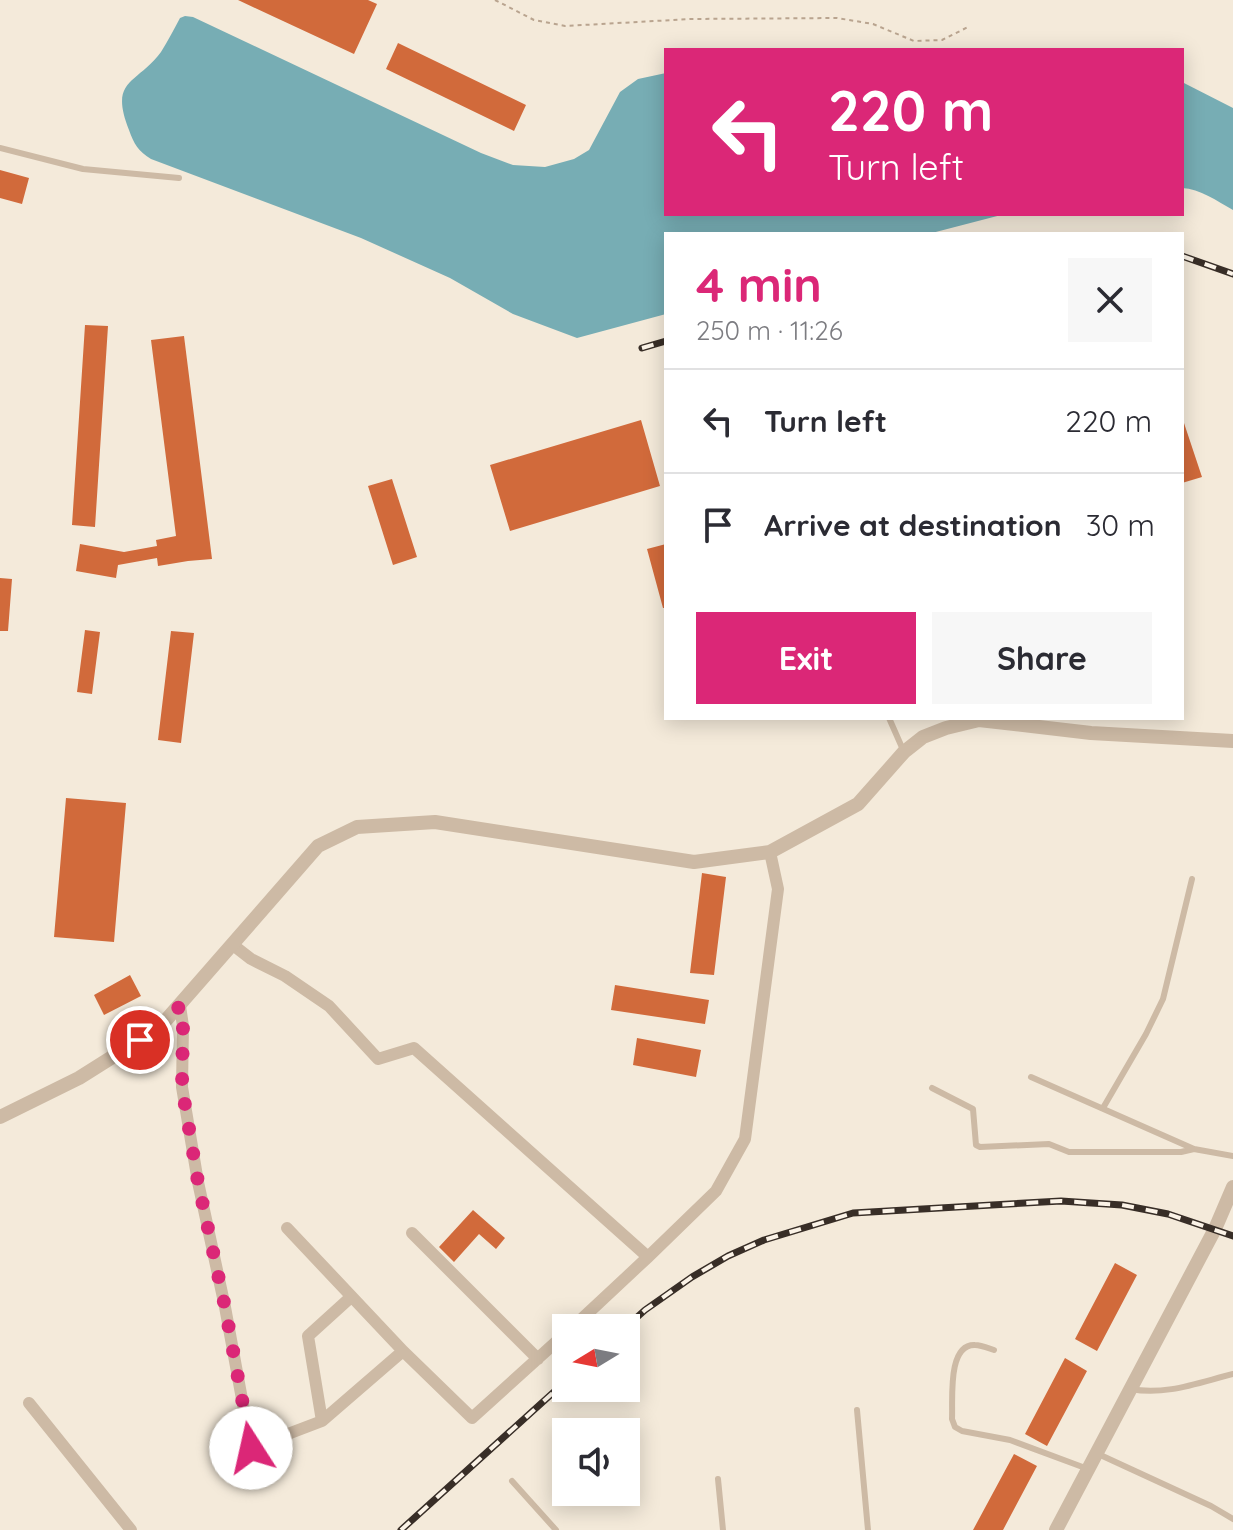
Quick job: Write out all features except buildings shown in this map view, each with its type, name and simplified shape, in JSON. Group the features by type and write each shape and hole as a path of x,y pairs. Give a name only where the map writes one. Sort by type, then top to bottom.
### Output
{"street":[{"path":"0,1117 79,1078 160,1027 318,846 357,827 435,822 694,862 770,852 858,804 904,752 923,737 973,720"},
{"path":"984,720 1091,733 1233,741"},
{"path":"587,1314 716,1191 745,1139 778,889 770,852"},
{"path":"233,945 329,1006 378,1059 414,1048 648,1257"},
{"path":"180,1006 183,1026 182,1087 251,1448 322,1421 403,1351"},
{"path":"1056,1530 1215,1229 1233,1187"},
{"path":"287,1228 403,1351 472,1418 552,1346"},
{"path":"412,1233 538,1359"},
{"path":"322,1421 308,1336 351,1297"},
{"path":"29,1403 131,1530"}],"lane":[{"path":"0,148 83,169 179,178"},
{"path":"890,720 904,752"},
{"path":"1103,1108 1163,999 1192,879"},
{"path":"1031,1077 1194,1149 1233,1156"},
{"path":"932,1088 973,1109 975,1140 980,1147 1049,1144 1069,1152 1181,1152 1194,1149"},
{"path":"994,1350 972,1345 961,1350 954,1364 952,1419 955,1427 1010,1440 1088,1469"},
{"path":"1130,1389 1167,1391 1233,1374"},
{"path":"857,1410 868,1530"},
{"path":"1096,1453 1233,1519"},
{"path":"718,1479 723,1530"},
{"path":"512,1481 556,1530"}],"path":[{"path":"495,0 534,20 565,26 691,19 837,18 873,24 914,41 942,40 968,27"}],"water":[{"path":"193,17 481,153 513,165 545,167 574,159 589,150 620,92 638,79 664,73 664,216 997,216 936,232 664,232 664,315 577,338 513,314 450,278 361,238 151,159 143,153 133,139 124,113 124,92 128,84 161,52 180,18"},
{"path":"1184,83 1233,108 1233,210 1184,188"}],"railway":[{"path":"1184,257 1233,274"},
{"path":"642,348 664,342"},
{"path":"640,1314 692,1277 728,1256 764,1240 853,1213 1061,1201 1122,1205 1168,1214 1233,1236"},
{"path":"401,1530 552,1394"}],"route":[{"path":"140,1040 160,1027 180,1006 183,1026 182,1087 251,1448"}]}
